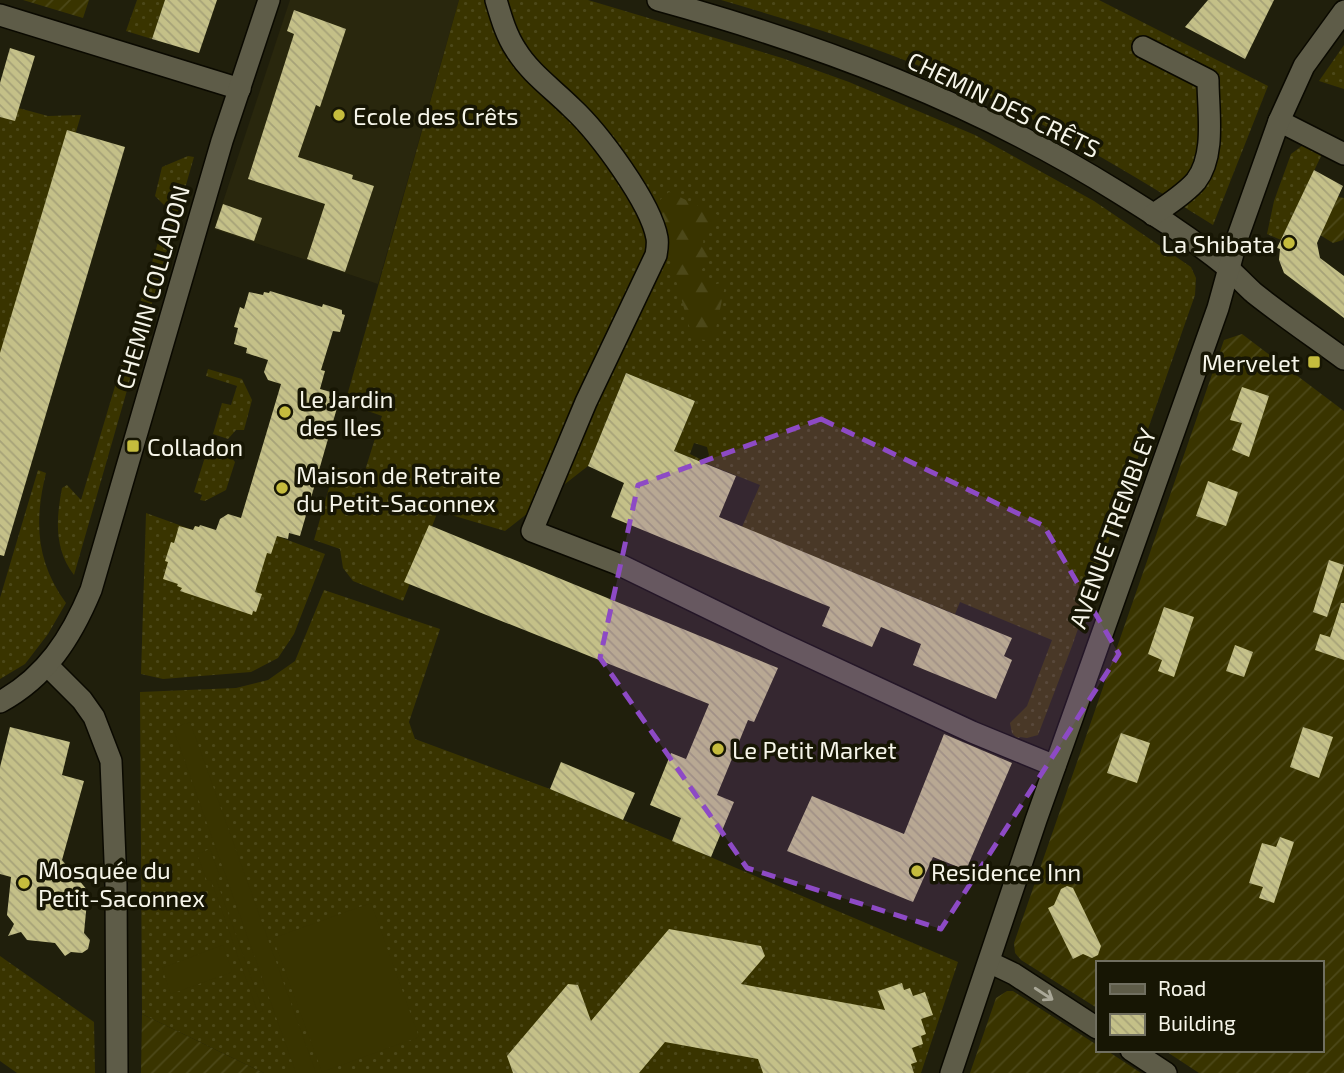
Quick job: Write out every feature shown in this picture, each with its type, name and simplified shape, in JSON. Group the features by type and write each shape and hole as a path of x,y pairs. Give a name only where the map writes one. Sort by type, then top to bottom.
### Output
{"street":[{"name":"CHEMIN COLLADON","path":"0,702 27,686 48,666 78,621 91,590 211,178 270,0"},
{"path":"496,0 515,50 531,70 573,108 621,167 653,225 658,241 656,255 586,401 532,531 618,564 811,658 972,732 1055,766"},
{"name":"CHEMIN DES CRÊTS","path":"658,0 833,55 932,93 1020,136 1153,215 1227,268 1255,293 1344,359"},
{"name":"AVENUE TREMBLEY","path":"951,1073 1055,766 1218,308 1227,268 1279,121 1304,66 1344,11"},
{"path":"0,15 240,89"},
{"path":"1143,47 1208,80 1209,142 1204,164 1195,183 1153,215"},
{"path":"1279,121 1344,153"},
{"path":"48,666 82,700 94,717 111,761 116,885 117,1073"},
{"path":"989,962 1014,974 1096,1027"},
{"path":"1134,1052 1166,1073"}],"highlighted area":[{"path":"821,419 1044,526 1119,654 941,929 747,868 600,658 638,485"}],"shaded area":[{"name":"Ecole des Crêts","path":"290,0 459,0 378,284 214,229"}],"green space":[{"path":"23,0 89,0 83,18"},
{"path":"137,0 165,0 152,39 126,31"},
{"path":"459,0 588,0 782,58 849,82 975,135 1094,201 1191,267 1196,278 1195,295 1072,646 1038,735 1018,739 1012,733 1010,723 1027,706 1052,640 960,602 955,614 742,527 760,485 705,463 709,455 707,447 694,443 690,454 700,459 699,461 674,451 695,401 626,373 588,466 505,531 438,511 403,601 353,581 343,568 340,549 314,540 335,467 363,477 382,416 345,403"},
{"path":"721,0 1099,0 1268,86 1213,225 1134,176 1011,108 969,88 863,45"},
{"path":"1344,45 1344,89 1319,81"},
{"path":"0,103 48,116 81,115 0,387"},
{"path":"1307,142 1323,152 1281,240 1267,234 1274,201 1291,154"},
{"path":"188,156 194,157 74,575 63,555 58,533 62,488 67,485 81,500 168,209 155,196 162,167"},
{"path":"669,192 718,215 703,240 710,256 701,271 710,283 726,281 715,333 706,340 696,339 689,326 660,224 652,207"},
{"path":"1338,197 1344,198 1344,237 1343,240 1333,243 1320,235"},
{"path":"1242,334 1344,411 1344,1073 1199,1073 1167,1052 1323,1052 1323,961 1096,961 1096,1007 1021,960 1015,953 1014,943 1224,340"},
{"path":"208,369 242,379 252,400 244,430 236,430 228,439 213,434 222,403 231,405 237,386 206,376"},
{"path":"210,441 227,445 226,451 235,462 226,490 205,501 200,500 202,495 194,492"},
{"path":"38,470 46,473 39,524 43,557 56,588 66,603 48,634 25,664 0,679 0,598"},
{"path":"146,513 193,530 195,526 268,548 277,536 325,554 294,634 278,658 251,672 163,679 141,674"},
{"path":"324,590 440,629 409,722 415,739 550,789 958,962 921,1073 264,1073 142,1014 140,692 236,688 268,680 295,661"},
{"path":"190,722 316,1073 296,1073 173,728"},
{"path":"210,849 220,877 216,879 263,1011 258,1013 211,880 207,881 197,854"},
{"path":"371,903 419,1037 322,1072 273,938"},
{"path":"223,945 232,972 171,994 162,968"},
{"path":"0,956 94,1022 95,1073 17,1073 0,1061"},
{"path":"1007,991 1013,991 1096,1044 1096,1052 1109,1052 1141,1073 970,1073 996,998"},
{"path":"142,1014 264,1073 141,1073"}],"building":[{"path":"165,0 217,0 199,53 152,39"},
{"path":"1208,0 1274,0 1245,59 1185,27"},
{"path":"294,10 346,29 320,107 316,105 298,157 353,175 352,179 374,186 345,272 307,259 325,204 248,179 294,34 287,31"},
{"path":"10,48 35,56 15,121 0,117 0,83"},
{"path":"67,130 125,147 4,556 0,555 0,353"},
{"path":"1314,170 1343,186 1317,243 1320,258 1344,276 1344,318 1284,273 1279,260 1280,249 1277,248"},
{"path":"223,204 262,218 254,241 215,228"},
{"path":"270,291 322,307 323,304 342,310 345,315 340,332 333,331 321,370 325,371 320,389 331,392 329,398 339,401 300,536 289,533 288,539 277,536 271,554 267,553 255,592 262,594 256,612 253,611 252,615 180,591 182,588 177,586 178,584 163,579 168,562 165,561 179,526 193,530 200,525 216,530 220,519 228,514 241,518 281,384 268,380 264,372 268,360 246,353 247,348 234,344 238,328 234,327 240,307 244,309 249,292 263,295 264,292"},
{"path":"626,373 695,401 674,451 736,476 719,517 1012,638 1004,656 1012,660 996,699 913,665 921,644 881,627 872,647 822,626 830,607 611,517 624,483 588,466"},
{"path":"1242,387 1269,396 1249,457 1232,450 1242,423 1230,420"},
{"path":"1208,481 1238,492 1226,526 1196,516"},
{"path":"429,525 778,668 754,722 748,720 717,795 734,802 711,857 672,841 681,818 650,805 671,753 686,759 709,704 404,582"},
{"path":"1329,560 1344,565 1327,617 1313,612"},
{"path":"1341,603 1344,603 1344,660 1315,650 1320,634 1330,637"},
{"path":"1164,607 1194,617 1174,677 1158,671 1162,660 1148,654"},
{"path":"1235,645 1253,652 1244,677 1226,671"},
{"path":"10,727 70,742 62,775 84,781 62,860 88,891 84,933 90,940 88,949 82,953 71,952 65,956 55,943 27,940 21,932 8,936 14,924 7,915 11,877 0,874 0,767"},
{"path":"1303,727 1333,737 1319,778 1290,767"},
{"path":"1121,733 1150,743 1137,783 1107,773"},
{"path":"944,734 1012,763 966,870 933,857 913,902 787,851 812,796 904,834"},
{"path":"561,762 635,793 623,820 550,789"},
{"path":"1280,837 1294,842 1274,903 1259,898 1263,887 1249,883 1262,843 1276,847"},
{"path":"1067,886 1073,888 1101,946 1098,955 1092,958 1083,954 1073,959 1048,908 1054,905 1061,889"},
{"path":"669,929 761,946 765,956 741,984 885,1010 878,991 902,983 904,990 910,988 913,996 925,992 933,1015 921,1019 926,1034 921,1036 923,1044 912,1048 917,1062 911,1064 914,1073 763,1073 758,1059 665,1042 639,1073 513,1073 507,1056 568,984 578,985 591,1021"}],"place":[{"name":"Ecole des Crêts","path":"339,115"},
{"name":"La Shibata","path":"1289,243"},
{"name":"Mervelet","path":"1314,362"},
{"name":"Le Jardin des Iles","path":"285,412"},
{"name":"Colladon","path":"133,446"},
{"name":"Maison de Retraite du Petit-Saconnex","path":"282,488"},
{"name":"Le Petit Market","path":"718,749"},
{"name":"Residence Inn","path":"917,871"},
{"name":"Mosquée du Petit-Saconnex","path":"24,883"}]}
